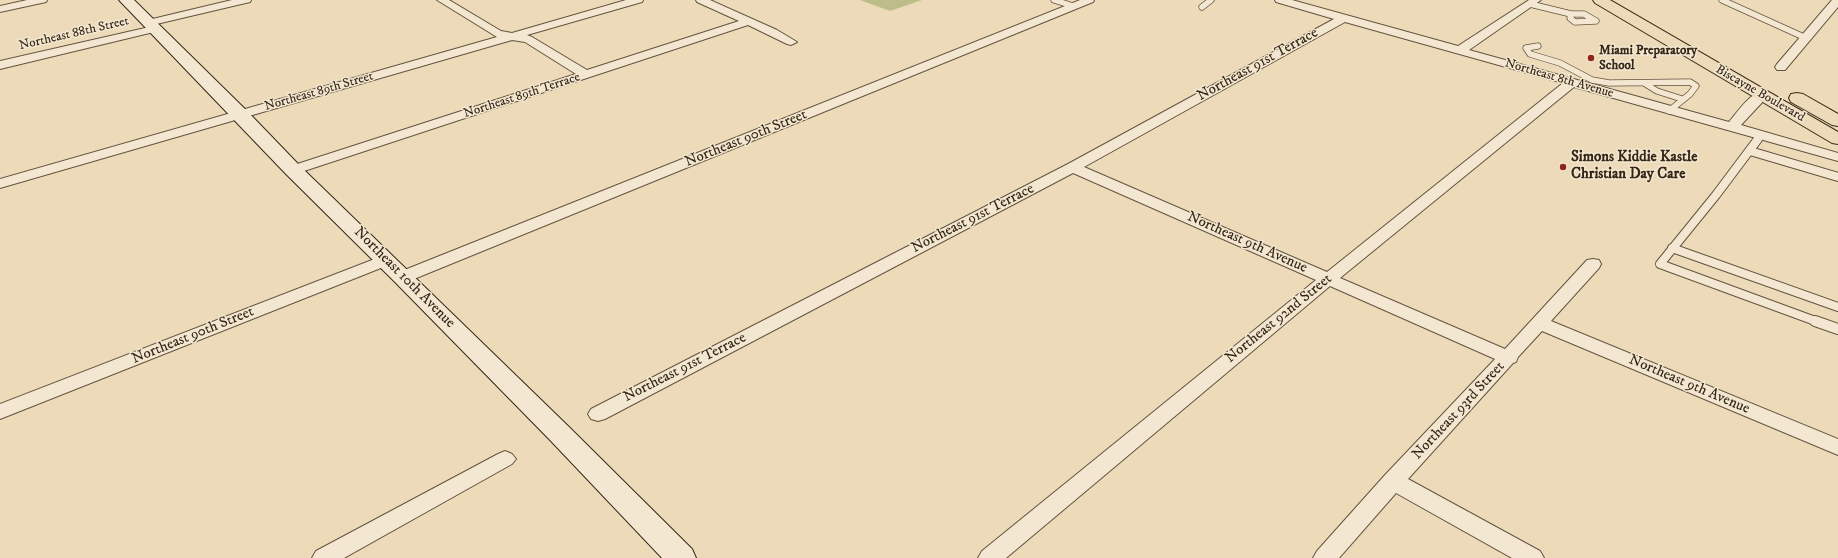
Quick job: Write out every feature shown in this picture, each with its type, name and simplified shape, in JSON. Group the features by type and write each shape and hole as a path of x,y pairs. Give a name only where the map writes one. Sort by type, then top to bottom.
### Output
{"main road":[{"name":"Biscayne Boulevard","path":"1600,0 1838,139"},
{"name":"Biscayne Boulevard","path":"1621,0 1838,121"}],"street":[{"path":"0,9 42,0"},
{"name":"Northeast 10th Avenue","path":"126,0 241,115 293,170 403,277 553,427 681,558"},
{"name":"Northeast 88th Street","path":"0,65 246,0"},
{"path":"442,0 498,34 528,39 587,75"},
{"name":"Northeast 89th Street","path":"0,184 638,0"},
{"path":"701,0 750,21 791,42"},
{"name":"Northeast 90th Street","path":"403,277 1089,0"},
{"name":"Northeast 8th Avenue","path":"1280,0 1669,111 1838,157"},
{"path":"1781,68 1838,0"},
{"path":"1459,50 1533,2"},
{"name":"Northeast 91st Terrace","path":"598,414 1073,167 1344,18"},
{"name":"Northeast 89th Terrace","path":"293,170 750,21"},
{"name":"Northeast 92nd Street","path":"990,558 1328,279 1571,83"},
{"path":"1731,128 1755,101 1763,96"},
{"name":"Northeast 9th Avenue","path":"1073,167 1508,358"},
{"name":"Northeast 90th Street","path":"0,412 385,260"},
{"name":"Northeast 93rd Street","path":"1325,558 1393,481 1508,358 1593,264"},
{"name":"Northeast 9th Avenue","path":"1540,322 1838,447"},
{"path":"324,558 505,459"},
{"path":"1393,481 1532,558"}],"lane":[{"path":"1054,0 1073,6"},
{"path":"1202,7 1211,0"},
{"path":"1722,0 1806,38"},
{"path":"1533,2 1571,14"},
{"path":"1538,46 1526,48 1530,54 1560,63 1592,80 1609,84 1690,82 1696,86 1669,111"},
{"path":"1643,83 1657,91 1682,100"},
{"path":"1760,136 1660,264 1838,329"},
{"path":"1750,150 1838,177"},
{"path":"1672,248 1838,307"}],"shaded area":[{"path":"860,0 922,0 890,11"}],"place":[{"name":"Miami Preparatory School","path":"1591,58"},
{"name":"Simons Kiddie Kastle Christian Day Care","path":"1563,167"}]}
